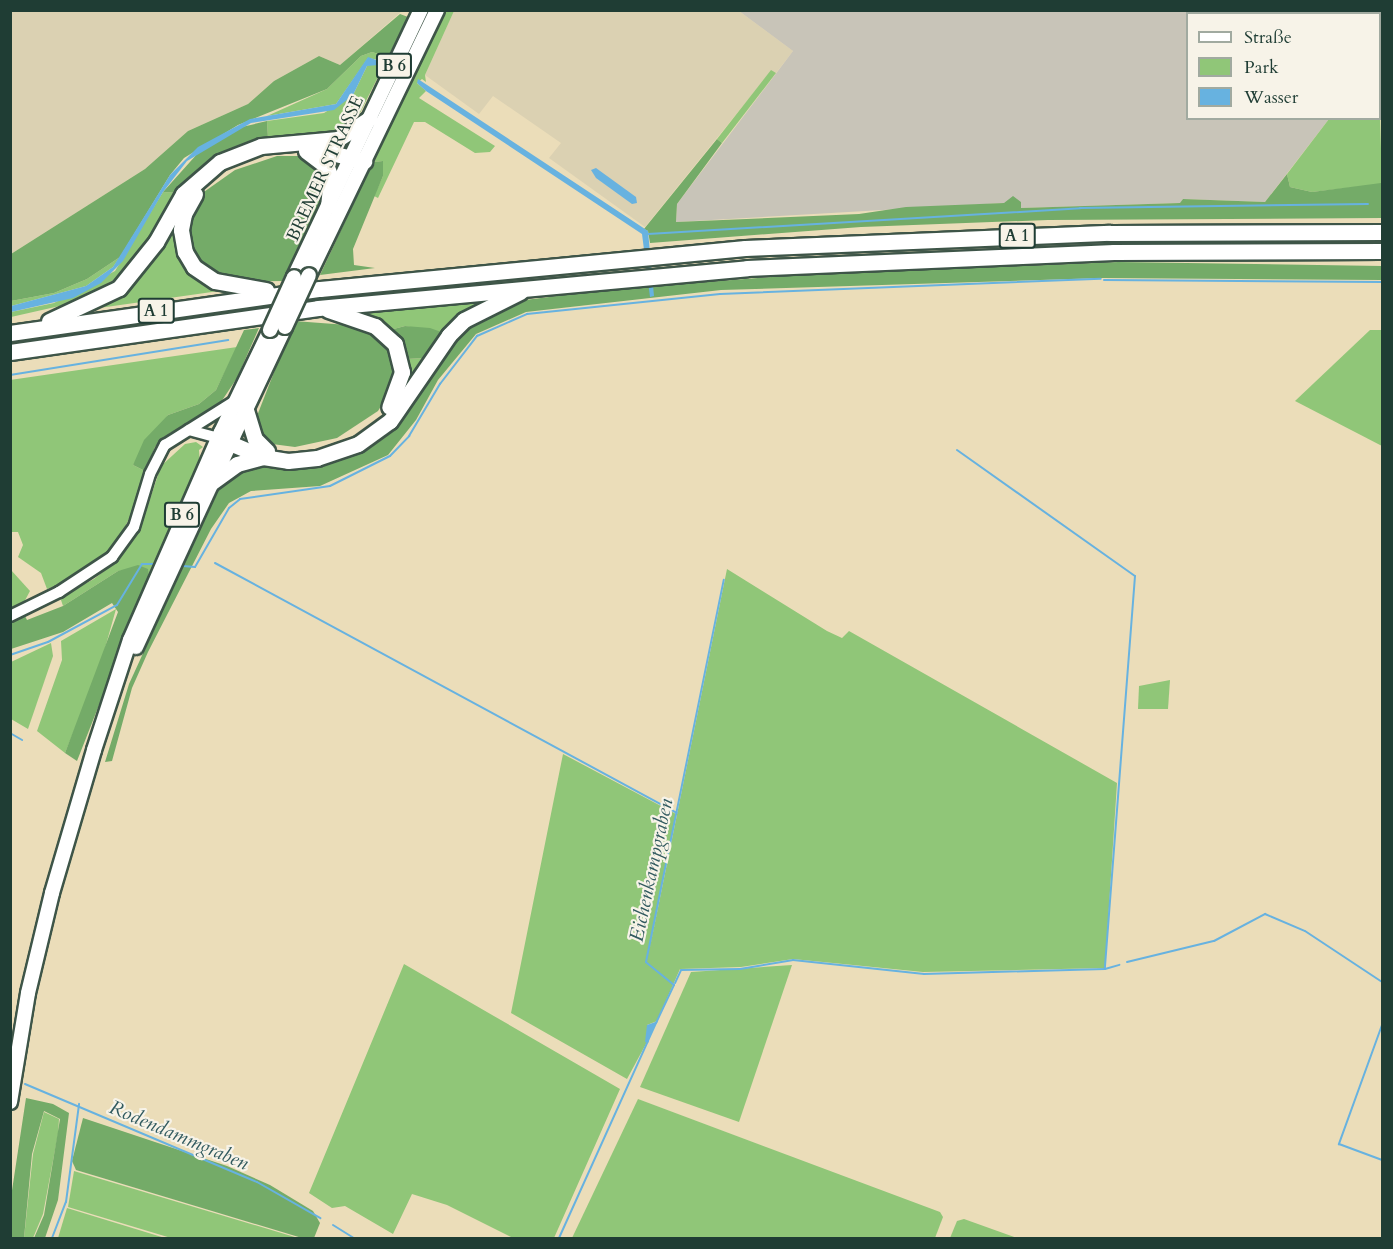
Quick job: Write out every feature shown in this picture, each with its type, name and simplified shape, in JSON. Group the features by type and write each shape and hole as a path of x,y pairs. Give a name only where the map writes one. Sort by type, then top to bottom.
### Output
{"highway":[{"path":"29,330 119,288 156,242 183,194 220,162 261,146 287,141 324,142 348,134 370,118"},
{"path":"324,142 356,158"},
{"path":"284,293 225,284 202,274 185,252 182,230 190,201 220,171 252,156 291,149 317,148 356,158"},
{"path":"291,149 312,153 325,162 331,178 328,206"},
{"name":"A 1","path":"10,333 284,293 649,256 911,239 1110,233 1383,232"},
{"name":"A 1","path":"10,352 318,308 650,276 925,257 1383,251"},
{"path":"225,438 288,461 339,453 375,434 390,421 449,335 464,320 539,285"},
{"path":"211,483 237,464 265,454 305,453 338,444 379,419 400,385 401,357 385,333 365,322 318,308"},
{"path":"241,405 255,440 265,454"}],"main road":[{"name":"BREMER STRASSE","path":"241,405 285,327 309,275 370,118 421,10"},
{"name":"BREMER STRASSE","path":"241,405 270,330 328,206 437,10"},
{"name":"B 6","path":"10,1102 28,993 88,770 130,640 155,576 241,405"},
{"name":"B 6","path":"119,678 211,483 225,438"}],"street":[{"path":"10,616 83,578 117,552 139,516 157,457 172,439 241,405"},
{"path":"193,428 225,438"}],"shaded area":[{"path":"11,11 402,11 340,65 319,56 274,81 248,104 188,131 145,169 11,254"},
{"path":"454,11 739,11 793,51 776,73 771,71 645,227 549,158 561,143 493,96 479,114 425,75"},
{"path":"739,11 1253,11 1186,12 1186,120 1328,120 1265,202 1183,199 1181,203 1021,208 1004,203 676,222 677,204 793,51"}],"green space":[{"path":"442,11 454,11 425,75 426,82 422,79 417,83 426,91 419,98 495,146 490,152 475,153 425,122 414,122 378,198 374,196 383,176 382,161 374,162"},
{"path":"400,14 408,17 388,57 372,52 361,56 327,89 238,125 184,158 170,175 120,257 87,279 54,293 11,301 11,254 145,169 188,131 248,104 274,81 319,56 340,65"},
{"path":"372,52 388,57 355,123 344,131 268,138 267,121 324,113 353,95 367,66 379,60 368,58 336,104 267,116 327,89 361,56"},
{"path":"771,70 776,73 722,143 717,139"},
{"path":"1328,120 1380,120 1382,184 1312,192 1290,187 1287,174"},
{"path":"267,121 268,138 216,158 178,193 163,192 198,153 242,127"},
{"path":"717,139 722,143 677,204 676,222 859,214 906,207 1004,203 1013,196 1021,202 1021,208 1180,203 1183,199 1265,202 1287,174 1290,187 1312,192 1381,183 1382,218 1048,220 861,227 650,243 648,231 644,229"},
{"path":"277,156 302,156 321,167 326,180 320,203 282,281 236,282 213,276 192,256 186,225 201,194 235,170"},
{"path":"383,161 383,176 353,249 354,265 375,268 320,275 373,162"},
{"path":"163,192 178,193 126,273 73,303 11,317 11,312 54,303 115,271"},
{"path":"177,212 226,290 99,308 138,278"},
{"path":"120,257 113,267 86,286 11,306 11,301 54,293 87,279"},
{"path":"1118,262 1382,266 1382,280 1103,278 721,290 526,312 476,334 438,380 416,420 388,455 320,486 251,491 229,503 211,529 148,652 132,688 112,761 105,762 129,684 222,481 254,465 301,467 354,453 466,325 517,301 605,290 797,275"},
{"path":"486,300 463,314 444,333 405,326 390,330 358,314"},
{"path":"294,321 361,326 383,338 395,358 393,387 378,411 337,438 295,447 272,444 262,437 255,421"},
{"path":"405,326 430,328 444,333 425,358 406,359 390,330"},
{"path":"259,328 237,378 215,411 170,433 155,447 145,471 133,465 144,440 168,415 199,404 216,390 244,330"},
{"path":"1370,330 1382,330 1382,446 1295,401"},
{"path":"237,347 216,390 199,404 168,415 133,465 145,471 133,511 115,547 66,582 47,589 41,573 18,557 23,545 18,532 11,532 10,380"},
{"path":"425,358 403,394 406,359"},
{"path":"196,442 203,447 199,450 200,465 149,578 147,569 118,571 63,606 60,597 94,579 119,559 142,523 161,466 185,444"},
{"path":"138,565 148,569 149,578 77,761 65,753 118,612 112,603 63,632 11,649 11,622 25,616 27,620 63,606 118,571"},
{"path":"727,569 827,631 842,638 849,631 1117,783 1105,968 923,972 793,959 741,967 680,969 657,1021 647,1025 647,1042 627,1079 511,1013 563,754 676,814 649,952"},
{"path":"11,570 30,591 22,606 11,611"},
{"path":"116,609 100,666 65,753 37,731 62,660 61,641"},
{"path":"51,643 53,656 28,729 11,719 11,662"},
{"path":"1170,680 1168,709 1138,709 1139,686"},
{"path":"404,964 620,1089 554,1238 513,1238 447,1205 412,1194 393,1234 345,1206 332,1208 309,1193"},
{"path":"792,965 739,1122 640,1087 691,972"},
{"path":"26,1098 53,1104 69,1113 58,1200 45,1238 34,1238 44,1215 60,1119 44,1111 32,1154 24,1238 11,1238 11,1197"},
{"path":"638,1099 940,1212 943,1217 935,1238 572,1238"},
{"path":"44,1112 59,1119 58,1134 43,1214 33,1238 24,1238 33,1154"},
{"path":"83,1118 227,1166 270,1185 313,1211 320,1223 314,1238 302,1238 76,1170 72,1161"},
{"path":"74,1171 298,1238 171,1238 68,1207"},
{"path":"67,1208 165,1238 58,1238"},
{"path":"964,1219 1017,1238 950,1238 957,1221"}],"water":[{"path":"368,57 379,61 378,65 367,66 353,95 334,110 251,123 187,161 163,192 123,261 101,283 73,298 11,312 11,306 86,286 113,267 170,175 198,147 250,119 336,104"},
{"path":"418,79 648,231 654,296 650,297 642,234 426,91 417,83"},
{"path":"596,168 636,197 637,203 632,204 596,178 591,170"},
{"path":"658,1021 648,1043 645,1042 647,1025"}],"waterway":[{"path":"648,234 1080,208 1368,204"},
{"path":"183,566 195,567 229,508 240,499 330,486 390,456 409,436 440,384 477,336 527,314 720,294 1101,279"},
{"path":"1104,280 1382,282"},
{"path":"10,375 228,340"},
{"path":"957,450 1135,576 1105,969"},
{"path":"215,563 677,813"},
{"path":"10,655 48,642 117,605 142,564 153,564"},
{"name":"Eichenkampgraben","path":"656,1023 674,985 646,962 724,580"},
{"path":"10,733 22,740"},
{"path":"1127,962 1214,941 1265,914 1305,931 1382,982"},
{"path":"675,983 681,970 740,969 793,960 924,974 1105,969 1119,965"},
{"path":"1382,1025 1339,1144 1382,1160"},
{"name":"Eichenkampgraben","path":"559,1238 648,1041"},
{"name":"Rodendammgraben","path":"25,1084 257,1182 320,1218"},
{"path":"52,1238 66,1202 79,1104"},
{"name":"Rodendammgraben","path":"333,1225 354,1238"}]}
